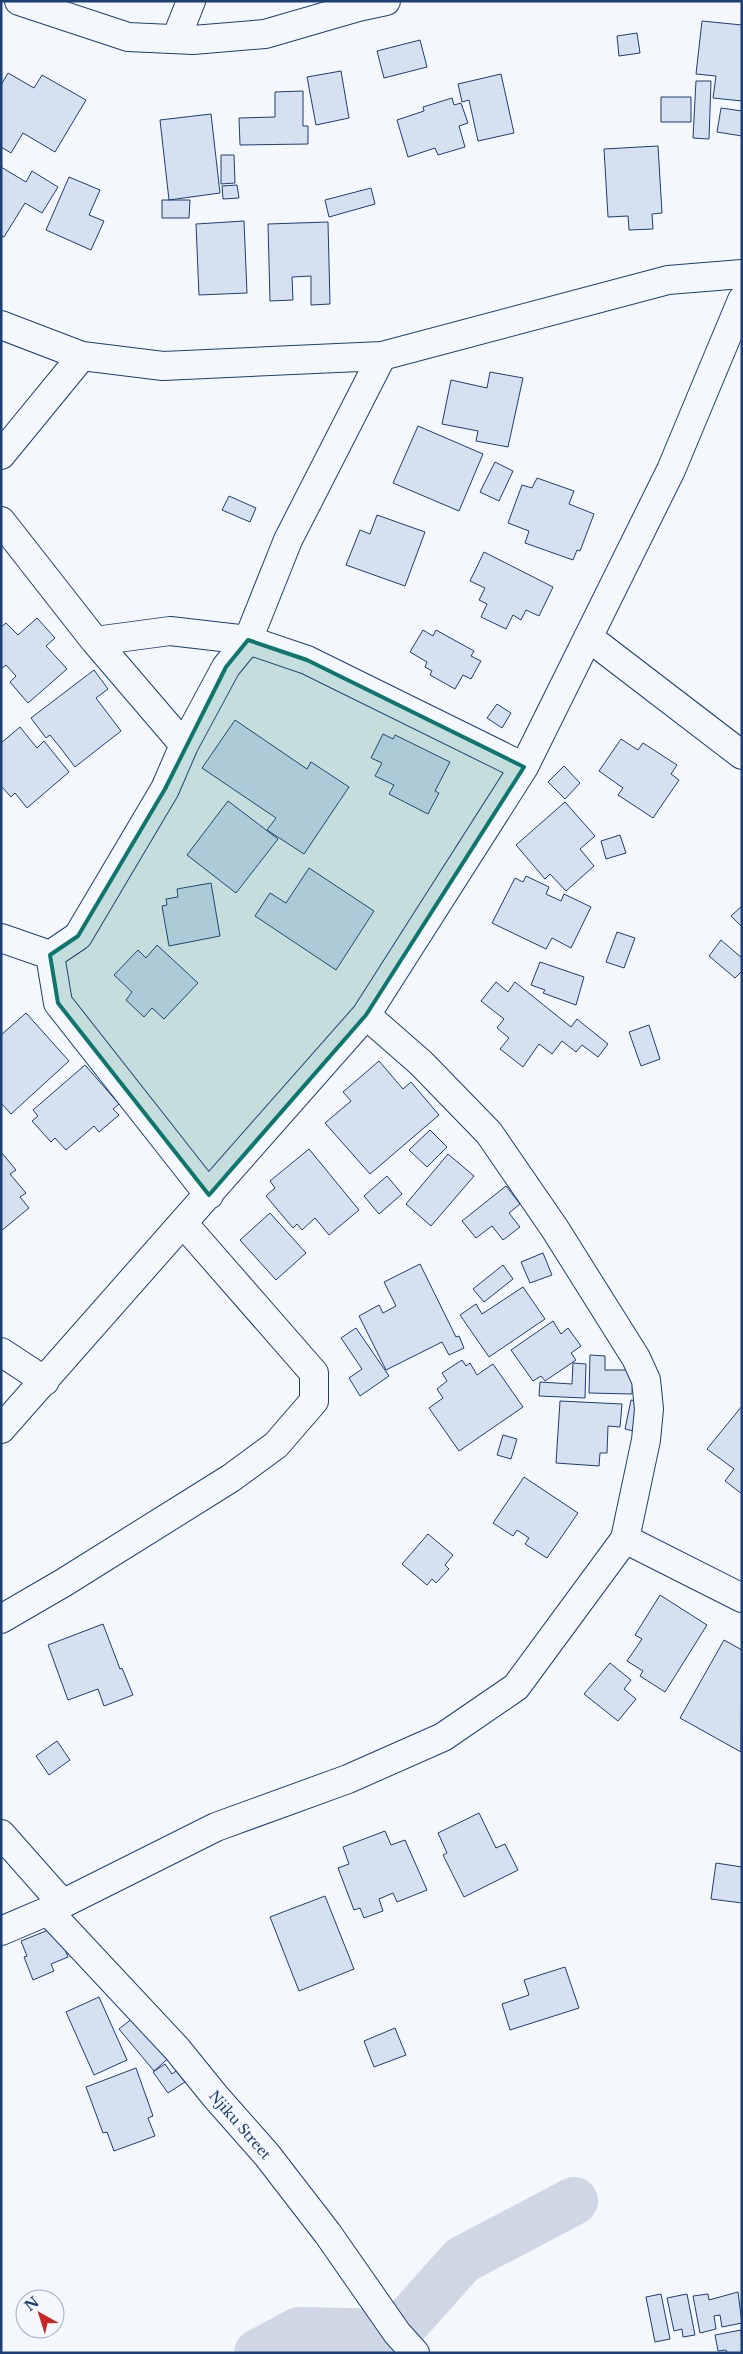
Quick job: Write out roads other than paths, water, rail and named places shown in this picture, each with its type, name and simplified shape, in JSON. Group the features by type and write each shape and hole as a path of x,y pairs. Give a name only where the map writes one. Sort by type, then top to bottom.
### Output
{"street":[{"path":"19,1 128,37 176,39 265,34 358,6 386,1"},
{"path":"176,39 191,1"},
{"path":"1,325 82,356 163,366 382,356 668,280 742,274"},
{"path":"1,1429 366,1015 524,767 671,470 742,300"},
{"path":"1,455 82,356"},
{"path":"50,955 78,936 165,789 184,745 226,667 248,640 288,540 382,356"},
{"path":"1,521 95,641 184,745"},
{"path":"95,641 170,631 248,640 307,660 524,767"},
{"path":"588,637 742,755"},
{"path":"2,938 50,955"},
{"path":"50,955 58,1003 209,1195"},
{"path":"1,1930 55,1907 216,1827 348,1779 443,1737 516,1687 577,1601 625,1539 646,1440 649,1409 646,1380 636,1358 555,1229 489,1134 421,1063 366,1015"},
{"path":"1,1619 63,1583 230,1478 276,1445 314,1401 314,1373 183,1223"},
{"path":"1,1352 45,1381"},
{"path":"625,1539 742,1598"},
{"name":"Njiku Street","path":"1,1834 55,1907 267,2155 328,2234 397,2333 415,2353"}],"waterway":[{"path":"258,2353 299,2331 397,2333 462,2260 574,2201"}]}
